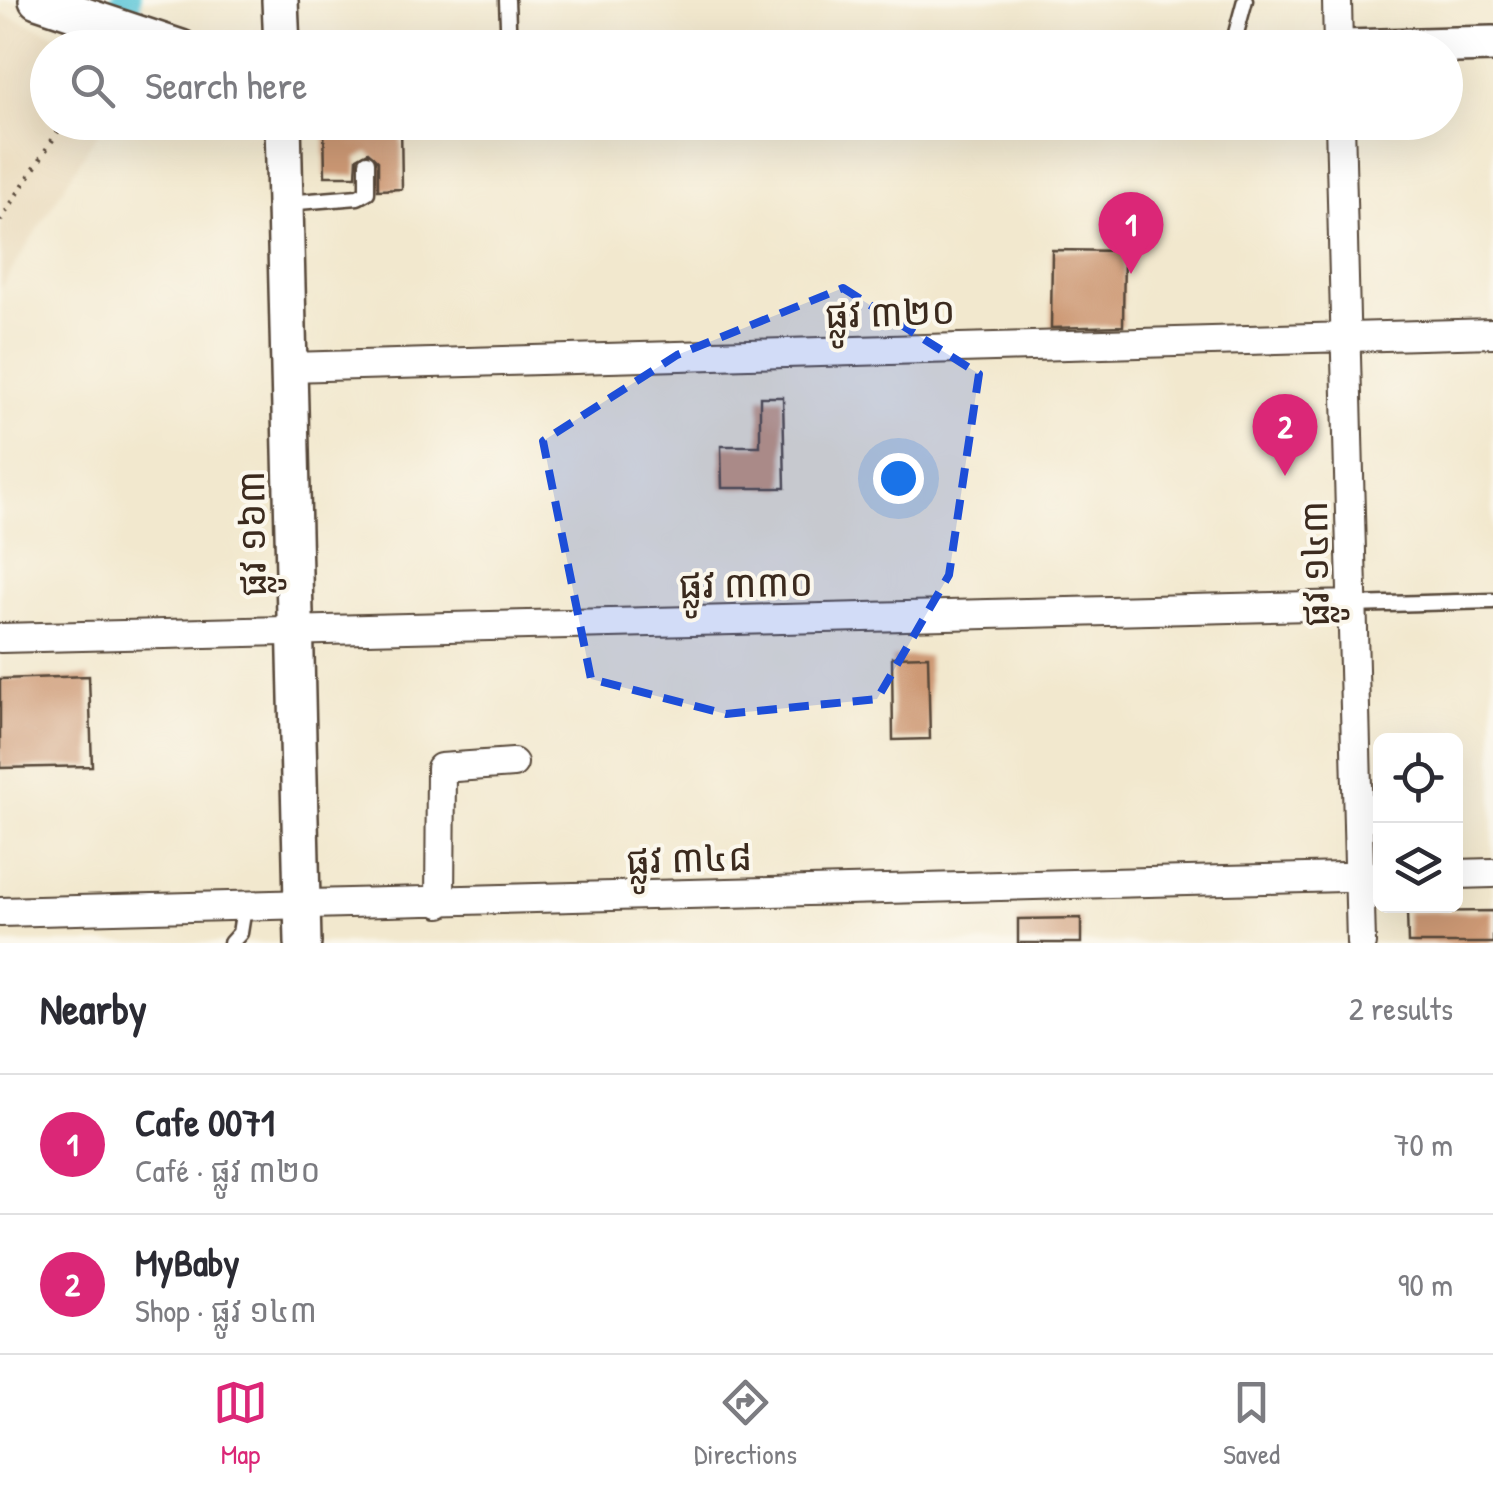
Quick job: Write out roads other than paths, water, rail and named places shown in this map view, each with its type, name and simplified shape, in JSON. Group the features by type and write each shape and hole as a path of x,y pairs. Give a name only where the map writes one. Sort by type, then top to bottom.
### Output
{"street":[{"path":"37,0 103,12 142,30"},
{"path":"280,0 281,30"},
{"path":"1337,0 1340,30"},
{"path":"1463,45 1493,44"},
{"name":"ផ្លូវ ១៦៣","path":"283,140 303,943"},
{"name":"ផ្លូវ ១៤៣","path":"1341,140 1352,605 1370,876 1361,943"},
{"name":"ផ្លូវ ៣២០","path":"289,367 1493,332"},
{"name":"ផ្លូវ ៣៣០","path":"0,638 1352,605"},
{"path":"440,903 441,768 513,763"},
{"path":"1463,874 1493,873"},
{"name":"ផ្លូវ ៣៤៨","path":"0,912 1370,876"}],"lane":[{"path":"507,0 508,30"},
{"path":"1237,30 1245,0"},
{"path":"285,204 358,197 367,192 367,162"},
{"name":"ផ្លូវ ៣៣០","path":"1352,605 1493,600"},
{"path":"232,943 240,932 244,908"}],"place":[{"name":"Cafe 0071","path":"1131,274"},
{"name":"MyBaby","path":"1285,476"}]}
